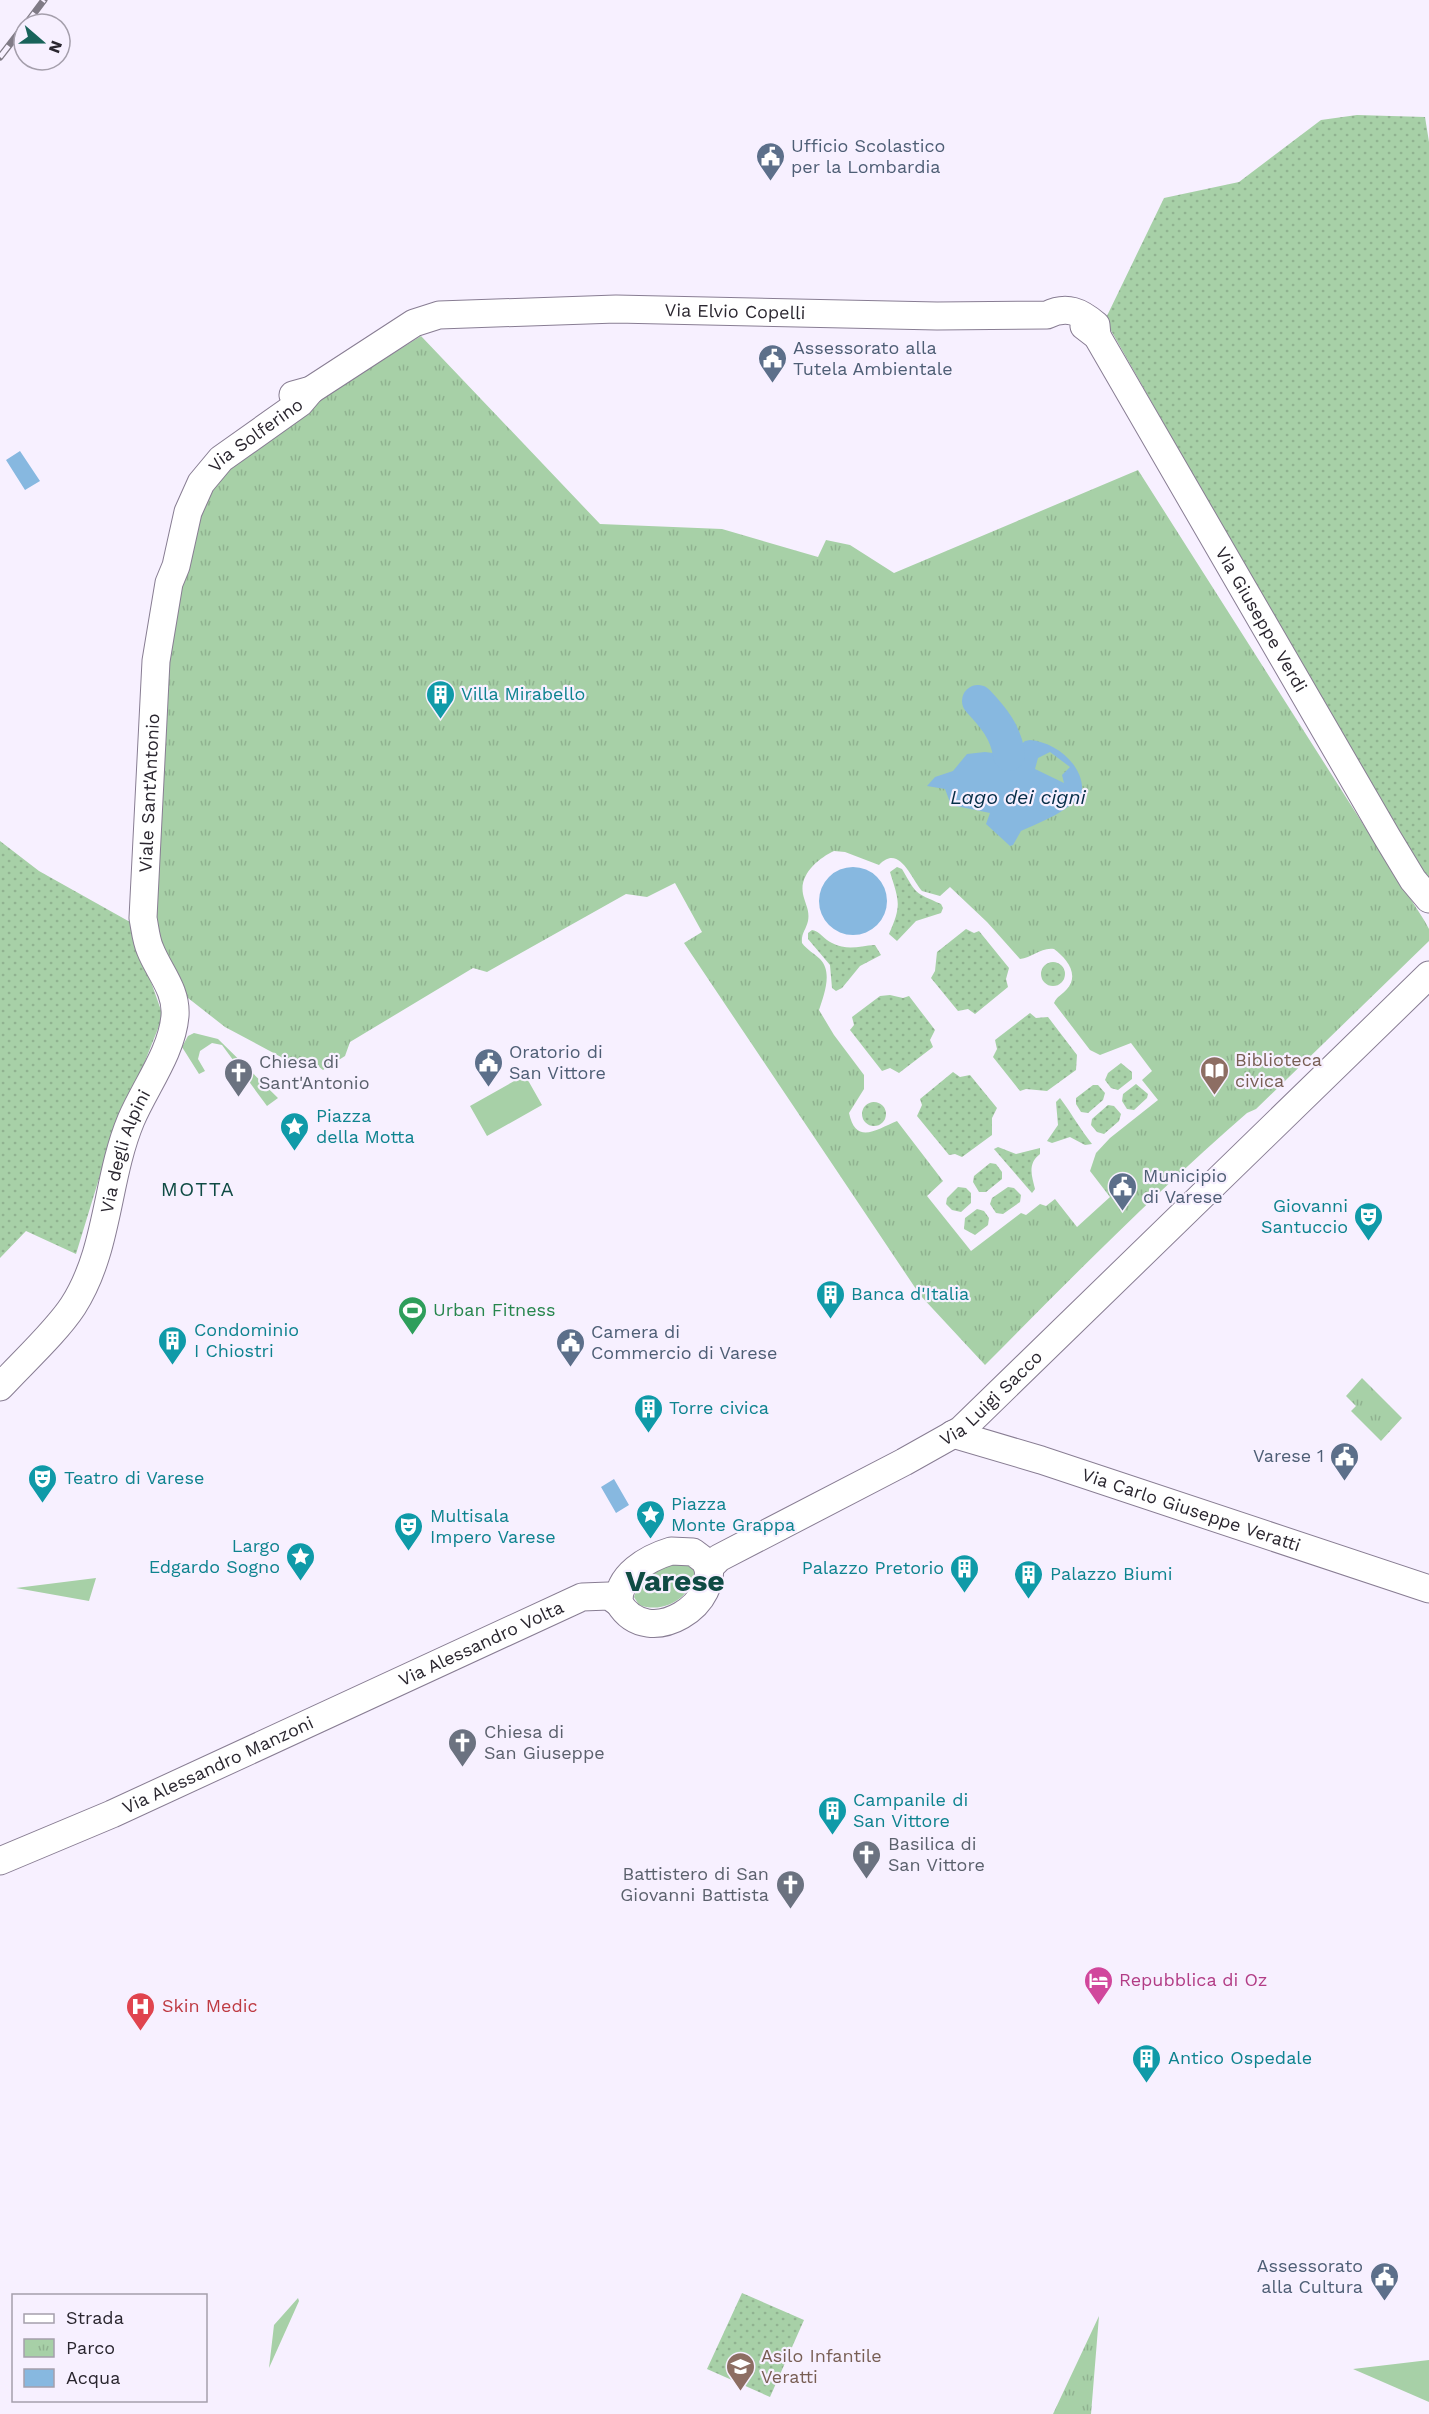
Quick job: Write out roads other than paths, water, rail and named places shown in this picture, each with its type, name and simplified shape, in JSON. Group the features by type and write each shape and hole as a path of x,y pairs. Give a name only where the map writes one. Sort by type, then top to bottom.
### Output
{"main road":[{"name":"Via Elvio Copelli","path":"422,319 439,315 616,309 937,316 1047,315 1080,323 1097,336"},
{"name":"Via Solferino","path":"195,479 207,454 229,436 287,398 311,390 422,319"},
{"name":"Via Giuseppe Verdi","path":"1097,336 1387,837 1413,880 1429,899"},
{"name":"Viale Sant'Antonio","path":"174,996 149,948 143,918 154,682 169,583 176,566 195,479"},
{"name":"Via Luigi Sacco","path":"953,1434 1135,1252 1429,969"},
{"name":"Via Luigi Sacco","path":"953,1434 982,1410 1137,1255 1429,975"},
{"name":"Via degli Alpini","path":"0,1387 73,1306 89,1274 100,1241 121,1150 131,1121 170,1037 175,1017 174,996"},
{"path":"705,1568 711,1567 719,1558 953,1434"},
{"name":"Via Carlo Giuseppe Veratti","path":"953,1434 1060,1466 1429,1589"},
{"path":"671,1551 693,1552 705,1568 701,1599 676,1617 650,1625 636,1621 626,1614 619,1603 621,1586 627,1577 650,1560 671,1551"},
{"name":"Via Alessandro Volta","path":"346,1706 582,1597 609,1596 619,1603"},
{"name":"Via Alessandro Manzoni","path":"0,1861 346,1706"}],"water":[{"path":"20,451 40,481 25,490 6,460"},
{"name":"Lago dei cigni","path":"1025,741 1050,745 1067,757 1079,774 1082,793 1063,811 1021,831 1013,845 1010,846 986,824 990,813 951,805 945,789 927,786 935,777 953,771 967,754 985,752 1009,755","holes":["1050,752 1070,767 1062,775 1064,783 1035,769 1038,758"]},
{"path":"853,867 866,870 877,877 884,888 887,901 884,914 877,925 866,932 853,935 840,932 829,925 822,914 819,901 822,888 829,877 840,870"},
{"path":"614,1479 629,1505 616,1513 601,1487"}],"waterway":[{"name":"Lago dei cigni","path":"978,701 1002,732 1009,755"}],"railway":[{"path":"35,12 44,0"},
{"path":"0,57 12,42"}],"place":[{"name":"Ufficio Scolastico per la Lombardia","path":"770,182"},
{"name":"Assessorato alla Tutela Ambientale","path":"772,384"},
{"name":"Villa Mirabello","path":"440,720"},
{"name":"Oratorio di San Vittore","path":"488,1088"},
{"name":"Biblioteca civica","path":"1214,1096"},
{"name":"Chiesa di Sant'Antonio","path":"238,1098"},
{"name":"Piazza della Motta","path":"295,1152"},
{"name":"Municipio di Varese","path":"1122,1212"},
{"name":"Giovanni Santuccio","path":"1369,1242"},
{"name":"Banca d'Italia","path":"830,1320"},
{"name":"Urban Fitness","path":"412,1336"},
{"name":"Condominio I Chiostri","path":"173,1366"},
{"name":"Camera di Commercio di Varese","path":"570,1368"},
{"name":"Torre civica","path":"648,1434"},
{"name":"Varese 1","path":"1345,1482"},
{"name":"Teatro di Varese","path":"43,1504"},
{"name":"Piazza Monte Grappa","path":"650,1540"},
{"name":"Multisala Impero Varese","path":"409,1552"},
{"name":"Largo Edgardo Sogno","path":"301,1582"},
{"name":"Palazzo Pretorio","path":"965,1594"},
{"name":"Palazzo Biumi","path":"1029,1600"},
{"name":"Chiesa di San Giuseppe","path":"463,1768"},
{"name":"Campanile di San Vittore","path":"832,1836"},
{"name":"Basilica di San Vittore","path":"867,1880"},
{"name":"Battistero di San Giovanni Battista","path":"790,1910"},
{"name":"Repubblica di Oz","path":"1098,2006"},
{"name":"Skin Medic","path":"141,2032"},
{"name":"Antico Ospedale","path":"1147,2084"},
{"name":"Assessorato alla Cultura","path":"1384,2302"},
{"name":"Asilo Infantile Veratti","path":"740,2392"}],"district":[{"name":"MOTTA","path":"198,1189"},
{"name":"Varese","path":"675,1581"}]}
